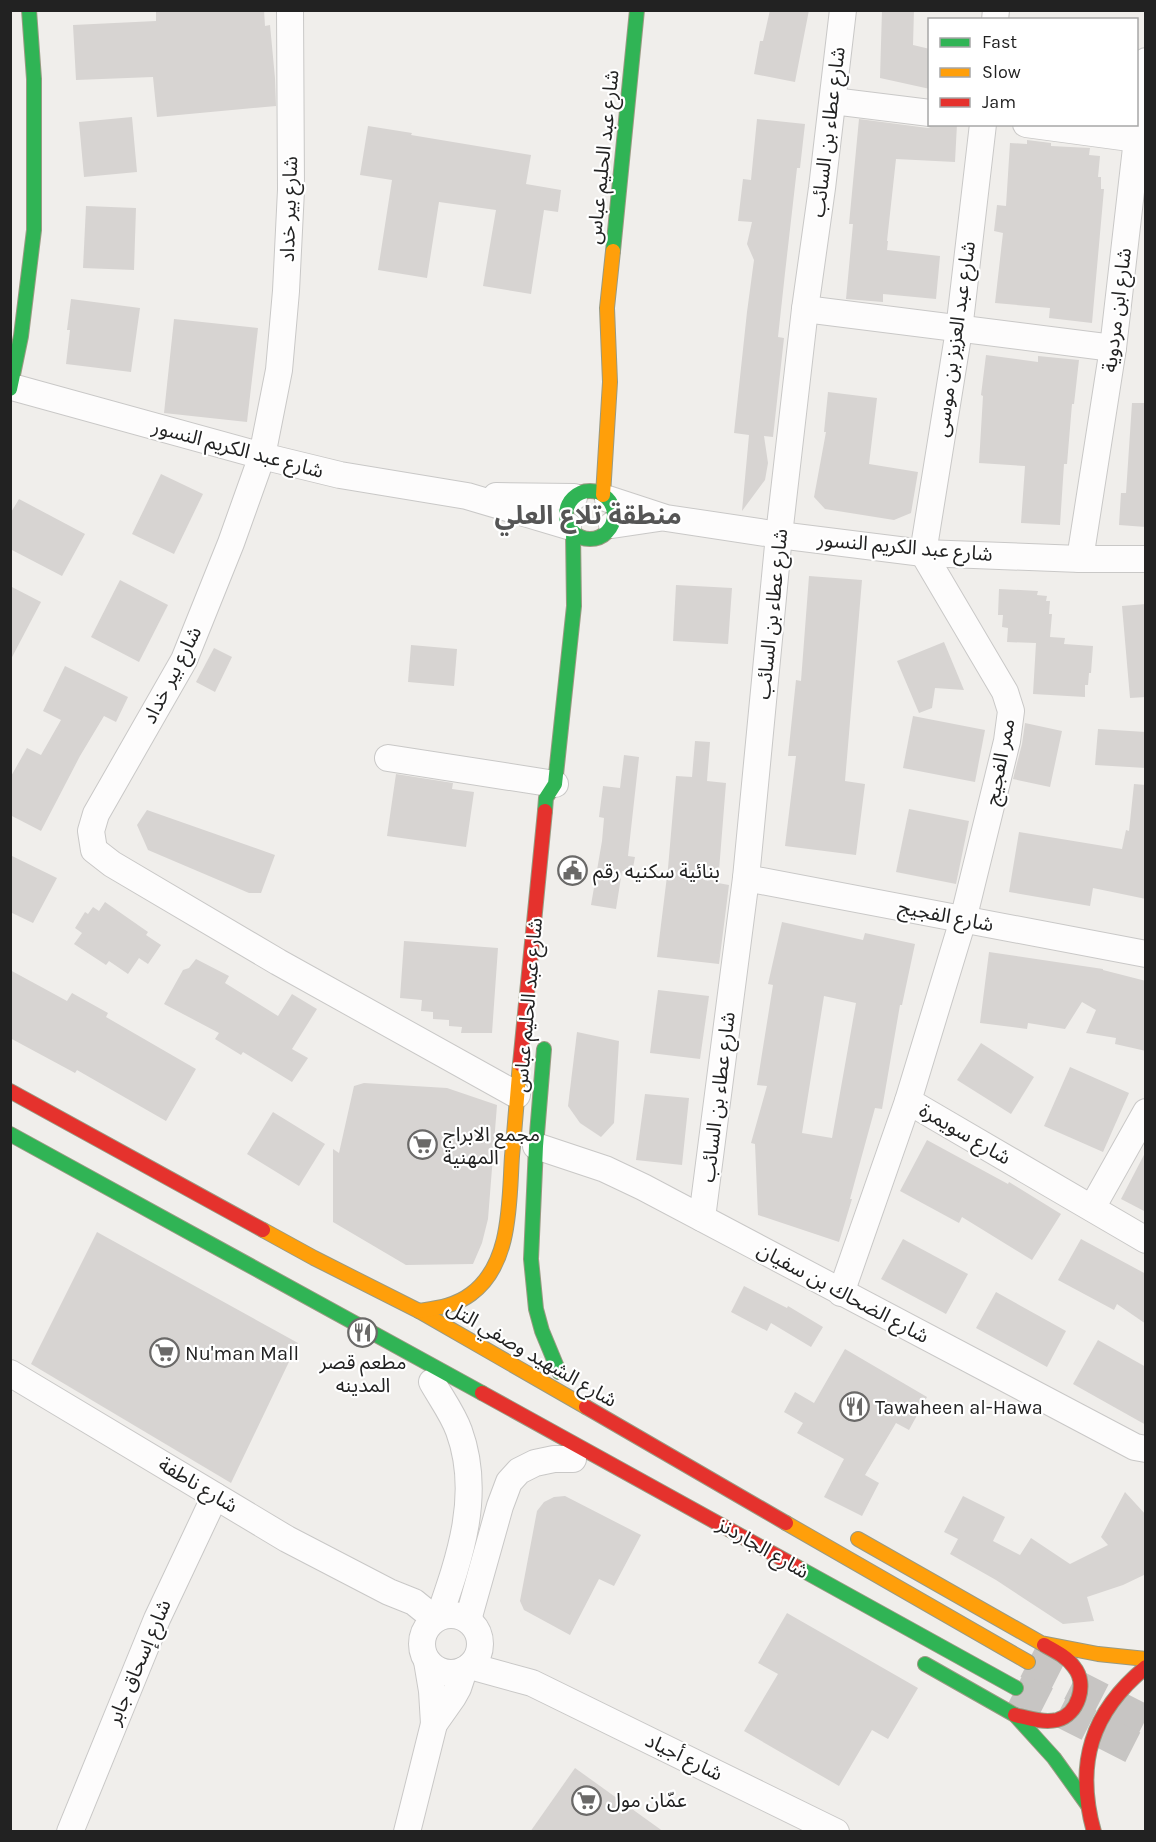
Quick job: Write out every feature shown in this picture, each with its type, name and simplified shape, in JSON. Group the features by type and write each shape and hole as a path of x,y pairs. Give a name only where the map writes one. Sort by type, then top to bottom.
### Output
{"street":[{"path":"11,388 21,336 34,230 34,79 29,10"},
{"name":"شارع بير خداد","path":"290,10 291,190 286,291 279,370 262,456 231,543 184,660 96,814 91,831 94,850 112,864 278,962 517,1095"},
{"name":"شارع عبد الحليم عباس","path":"605,497 610,382 608,308 637,10"},
{"name":"شارع عطاء بن السائب","path":"702,1218 746,878 805,309 843,10"},
{"name":"شارع ابن مردوية","path":"1080,559 1113,348 1146,61"},
{"path":"833,101 928,112"},
{"name":"شارع عبد العزيز بن موسى","path":"923,553 959,330 982,126"},
{"path":"1041,126 1137,139"},
{"name":"شارع عبد الحليم عباس","path":"596,350 608,308"},
{"path":"805,309 1113,348"},
{"name":"شارع عبد الكريم النسور","path":"11,388 340,475 467,496 571,529"},
{"path":"594,556 607,530 614,511 605,497 596,491 579,490 568,503 566,510 571,529 579,537 587,539 594,538 607,530"},
{"name":"شارع عبد الكريم النسور","path":"467,496 579,490"},
{"name":"شارع عبد الكريم النسور","path":"605,497 666,518 923,553 1146,559"},
{"name":"شارع عبد الكريم النسور","path":"607,530 666,518"},
{"name":"شارع عبد الحليم عباس","path":"419,1311 446,1306 463,1300 473,1293 493,1269 504,1238 546,798 559,791 574,606 571,529"},
{"name":"ممر الفجيج","path":"923,553 1005,692 1011,711 1007,741 963,920"},
{"name":"شارع عبد الحليم عباس","path":"574,606 586,576"},
{"path":"388,758 559,791"},
{"name":"شارع الفجيج","path":"746,878 1146,954"},
{"name":"شارع سويمرة","path":"963,920 908,1101 1146,1240"},
{"name":"شارع عبد الحليم عباس","path":"540,1363 564,1374 542,1331 536,1309 531,1259 536,1146 545,1039"},
{"name":"شارع الشهيد وصفي التل","path":"10,1091 314,1258 419,1311 1028,1662"},
{"path":"841,1293 908,1101"},
{"path":"1092,1208 1146,1112"},
{"path":"10,1134 1016,1688"},
{"name":"شارع الضحاك بن سفيان","path":"536,1146 605,1169 643,1187 1135,1447 1146,1449"},
{"path":"446,1327 521,1354"},
{"path":"401,1349 442,1388 458,1429 467,1461 469,1480 468,1507 459,1560 431,1634 434,1724 407,1832"},
{"name":"شارع ناطفة","path":"10,1373 287,1539 389,1592 418,1631 431,1634"},
{"path":"434,1724 453,1697 479,1650 473,1628 500,1506 509,1482 519,1471 535,1463 570,1458"},
{"name":"شارع إسحاق جابر","path":"70,1832 157,1619 216,1496"},
{"path":"844,1531 1041,1643 1076,1669 1080,1685 1077,1703 1069,1714 1056,1721 1016,1715"},
{"path":"431,1634 454,1615 473,1628"},
{"name":"شارع أجياد","path":"473,1628 532,1683"},
{"path":"431,1634 437,1670 444,1673 458,1673 467,1668"},
{"path":"1041,1643 1098,1654 1146,1659"},
{"path":"916,1659 1016,1715 1054,1758 1087,1804"},
{"path":"1094,1832 1087,1804 1086,1782 1087,1761 1092,1741 1110,1703 1123,1686 1146,1667"},
{"name":"شارع أجياد","path":"467,1668 532,1683 836,1832"}],"building":[{"path":"156,10 264,10 265,26 270,25 276,106 157,117 153,77 76,80 73,25 156,21"},
{"path":"770,10 809,10 795,82 754,74 760,41 763,41"},
{"path":"882,10 914,10 913,45 928,49 928,89 880,78"},
{"path":"132,117 137,172 84,177 79,122"},
{"path":"757,119 805,124 800,168 797,168 778,337 784,338 773,437 764,436 768,463 765,480 742,511 749,435 734,433 754,260 747,244 752,222 738,221 743,179 751,180"},
{"path":"859,119 928,128 957,126 955,162 896,159 887,250 940,256 936,299 883,294 883,302 846,299 853,224 849,224"},
{"path":"368,126 531,155 526,184 561,190 558,212 544,210 531,294 483,286 496,210 439,202 427,278 378,270 392,180 360,175"},
{"path":"1027,140 1051,143 1051,146 1090,148 1089,155 1100,156 1098,177 1101,177 1101,189 1104,189 1092,323 1049,318 1050,308 995,303 1003,233 994,231 997,205 1006,206 1010,143 1027,144"},
{"path":"86,206 136,208 134,270 83,268"},
{"path":"71,299 140,308 131,372 66,364"},
{"path":"174,319 258,328 247,422 164,413"},
{"path":"986,355 1038,362 1038,356 1079,360 1074,404 1072,404 1067,464 1064,464 1060,525 1021,523 1025,466 979,463 983,396 981,395"},
{"path":"828,392 877,398 869,464 918,472 911,513 894,520 825,509 814,497 826,432 824,432"},
{"path":"1132,403 1146,403 1146,527 1119,525 1121,493 1126,493"},
{"path":"161,474 203,494 174,554 132,534"},
{"path":"19,499 85,534 62,576 10,549 10,514"},
{"path":"809,576 862,580 845,781 865,784 856,855 785,846 796,756 788,756 796,680 801,681"},
{"path":"120,580 168,605 139,662 91,637"},
{"path":"676,585 732,588 728,644 673,641"},
{"path":"10,586 41,602 10,661"},
{"path":"999,589 1038,591 1037,595 1047,596 1046,601 1050,601 1049,614 1052,614 1050,637 1065,638 1064,644 1093,646 1091,673 1089,673 1088,685 1085,685 1085,697 1033,694 1036,643 1007,642 1008,628 1002,627 1003,615 998,615"},
{"path":"1146,604 1146,697 1130,698 1122,606"},
{"path":"944,642 964,690 935,688 932,708 919,713 897,661"},
{"path":"411,645 457,649 454,686 408,682"},
{"path":"214,648 232,657 215,692 196,682"},
{"path":"65,666 128,697 116,722 104,716 80,756 41,831 10,815 10,778 27,748 41,755 61,720 43,711"},
{"path":"913,716 985,730 975,782 903,768"},
{"path":"1025,723 1062,731 1050,787 1013,779"},
{"path":"1098,729 1146,732 1146,768 1095,765"},
{"path":"695,741 710,742 707,781 726,783 718,883 729,885 719,964 657,957 676,776 692,777"},
{"path":"624,755 639,757 628,856 635,857 632,873 622,871 616,909 591,905 602,841 604,818 599,817 603,786 620,788"},
{"path":"396,774 453,783 452,789 474,792 466,847 387,836"},
{"path":"1134,784 1146,785 1146,899 1093,888 1090,906 1009,892 1019,832 1122,849 1126,830 1129,831"},
{"path":"909,809 969,821 956,884 896,872"},
{"path":"147,810 275,855 261,893 249,893 148,850 137,825"},
{"path":"10,855 57,878 33,923 10,912"},
{"path":"105,902 148,932 146,935 161,945 148,964 139,958 128,974 109,961 106,965 74,944 82,933 75,928 85,912 88,914 93,907 99,911"},
{"path":"782,922 863,940 865,933 915,944 902,1005 900,1005 882,1109 875,1108 839,1242 758,1215 755,1144 751,1143 767,1086 757,1085 773,985 768,984","holes":["824,996 856,1003 832,1138 802,1133"]},
{"path":"404,941 498,948 492,1033 461,1033 462,1027 449,1026 449,1020 433,1019 433,1012 421,1011 422,1000 400,998"},
{"path":"989,952 1103,969 1146,981 1146,1051 1115,1044 1116,1038 1086,1033 1096,1010 1082,1002 1065,1029 1028,1023 1027,1029 980,1023"},
{"path":"196,959 229,976 225,983 278,1016 292,994 317,1009 292,1049 308,1058 292,1082 243,1052 241,1055 215,1039 219,1033 164,1004 183,970 189,968"},
{"path":"10,970 67,1001 72,993 108,1013 106,1017 196,1069 166,1121 77,1070 75,1073 10,1038"},
{"path":"658,990 709,996 700,1059 650,1053"},
{"path":"577,1032 619,1041 614,1123 601,1137 580,1123 568,1106"},
{"path":"981,1043 1034,1077 1011,1114 957,1080"},
{"path":"1070,1067 1129,1093 1103,1152 1044,1126"},
{"name":"مجمع الابراج المهنية","path":"364,1083 447,1088 497,1105 488,1219 482,1243 473,1264 406,1265 333,1222 333,1149 339,1153 354,1086"},
{"path":"645,1094 689,1098 682,1165 636,1160"},
{"path":"273,1112 325,1144 299,1186 247,1154"},
{"path":"927,1140 1008,1184 1009,1182 1061,1214 1032,1260 962,1217 959,1223 900,1191"},
{"path":"1146,1151 1146,1212 1121,1199"},
{"name":"Nu'man Mall","path":"97,1232 298,1343 231,1483 31,1364"},
{"path":"903,1239 968,1274 946,1314 881,1279"},
{"path":"1081,1239 1146,1274 1146,1324 1117,1304 1114,1310 1058,1280"},
{"path":"744,1286 787,1308 788,1306 823,1327 811,1347 771,1323 767,1331 731,1312"},
{"path":"996,1292 1066,1331 1047,1367 976,1328"},
{"path":"1098,1340 1146,1367 1146,1425 1073,1384"},
{"name":"Tawaheen al-Hawa","path":"845,1349 927,1397 909,1430 896,1423 865,1475 879,1483 862,1516 824,1497 844,1459 797,1433 803,1423 784,1412 795,1392 814,1403"},
{"path":"1125,1492 1146,1515 1146,1574 1123,1585 1087,1597 1094,1621 1063,1624 996,1580 950,1554 958,1539 944,1532 963,1496 1005,1517 993,1541 1020,1555 1031,1538 1070,1564 1108,1545 1101,1537"},
{"path":"565,1496 641,1535 614,1586 599,1579 570,1635 524,1610 520,1601 537,1511 544,1502 554,1497"},
{"path":"787,1613 918,1688 888,1739 872,1730 839,1786 744,1731 778,1674 758,1663"},
{"name":"عمّان مول","path":"575,1768 664,1832 530,1832"}],"tunnel":[{"path":"1028,1662 1146,1722"},
{"path":"1016,1688 1146,1754"}],"traffic: fast":[{"path":"10,389 21,336 34,230 34,79 29,10"},
{"path":"613,251 637,10"},
{"path":"585,491 595,491 607,498 614,510 614,515 614,520 607,532 595,539 585,539 570,528 566,520 566,510 577,495 585,491"},
{"path":"545,811 546,798 555,784 574,606 573,532"},
{"path":"544,1049 536,1146 531,1259 536,1309 542,1331 559,1372"},
{"path":"10,1134 482,1393"},
{"path":"797,1567 1016,1688"},
{"path":"925,1664 1015,1715 1054,1758 1087,1804"}],"traffic: slow":[{"path":"603,495 610,382 607,308 613,251"},
{"path":"419,1311 446,1306 471,1294 484,1281 501,1249 509,1212 520,1064"},
{"path":"263,1230 419,1311 586,1407"},
{"path":"786,1523 1028,1662"},
{"path":"858,1539 1041,1643 1098,1654 1146,1659"}],"traffic: jam":[{"path":"520,1064 545,811"},
{"path":"10,1091 263,1230"},
{"path":"482,1393 797,1567"},
{"path":"586,1407 786,1523"},
{"path":"1015,1715 1041,1721 1057,1720 1070,1712 1079,1698 1080,1682 1074,1667 1064,1657 1044,1645"},
{"path":"1094,1832 1086,1784 1092,1741 1100,1721 1112,1702 1146,1667"}],"place":[{"name":"بنائية سكنيه رقم","path":"572,871"},
{"name":"مجمع الابراج المهنية","path":"422,1145"},
{"name":"مطعم قصر المدينه","path":"363,1332"},
{"name":"Nu'man Mall","path":"164,1353"},
{"name":"Tawaheen al-Hawa","path":"854,1407"},
{"name":"عمّان مول","path":"586,1800"}],"district":[{"name":"منطقة تلاع العلي","path":"588,515"}]}
